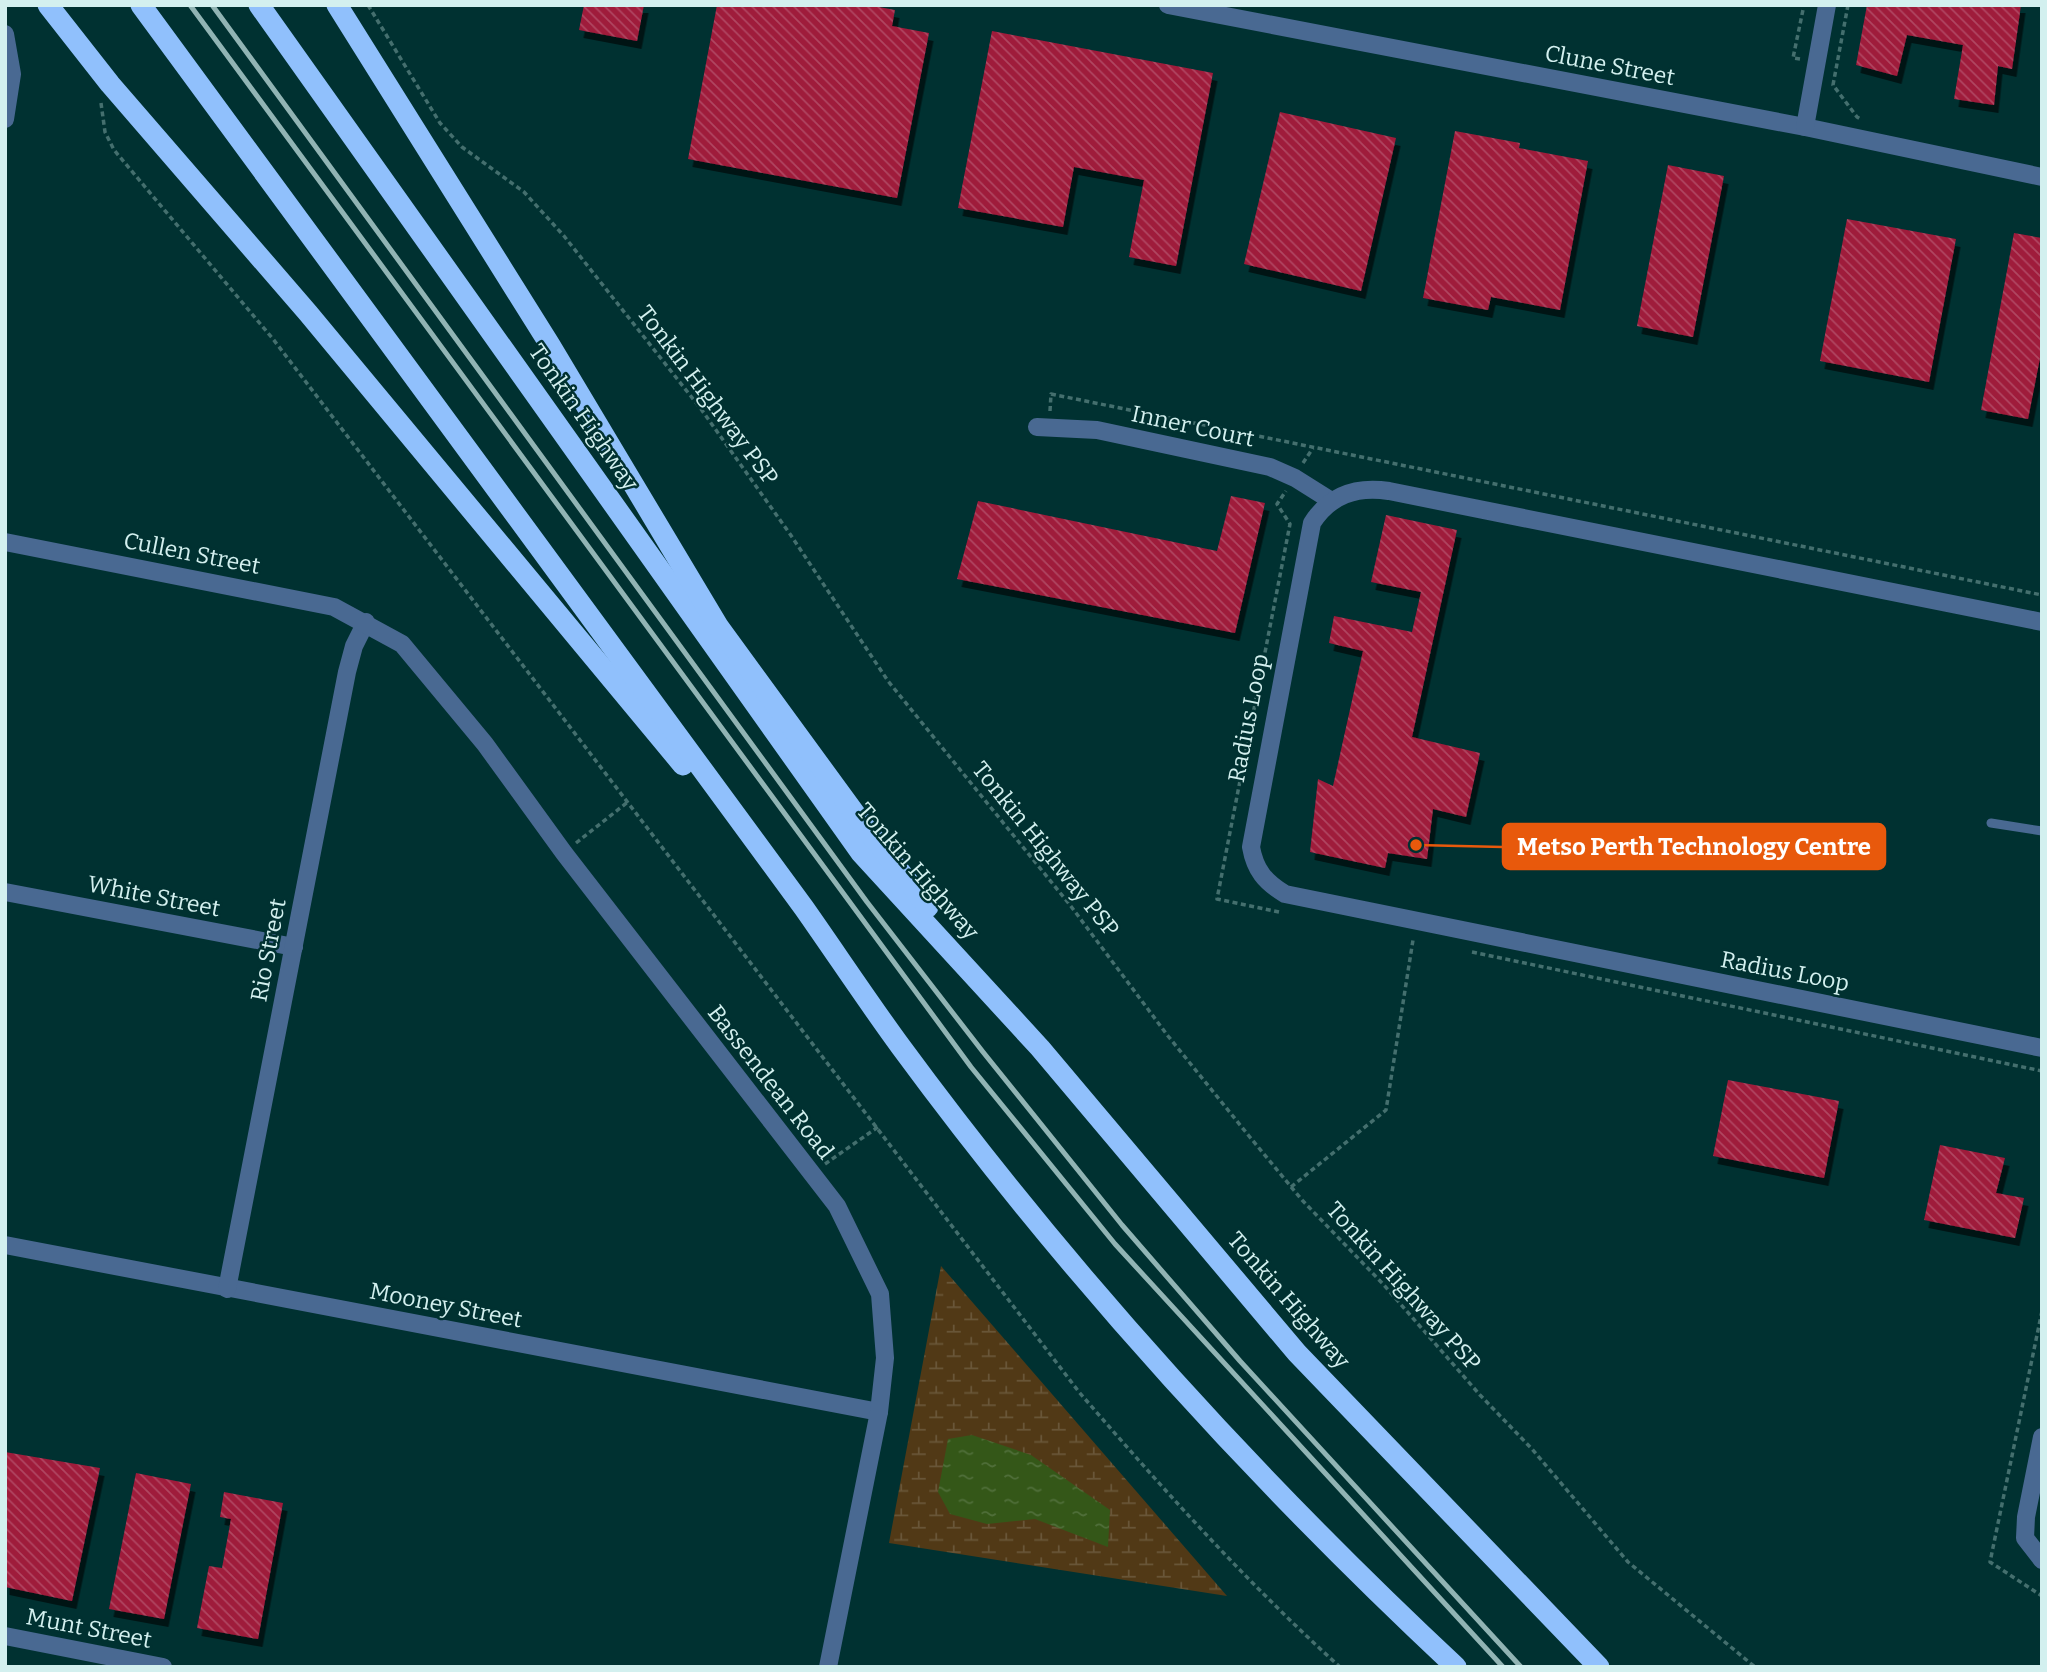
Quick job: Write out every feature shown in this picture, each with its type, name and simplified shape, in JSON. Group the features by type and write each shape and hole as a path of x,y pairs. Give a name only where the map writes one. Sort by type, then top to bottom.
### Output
{"highway":[{"path":"48,5 110,84 307,313 804,908"},
{"path":"141,5 804,908 902,1048 1049,1236 1132,1334 1205,1414 1456,1667"},
{"name":"Tonkin Highway","path":"260,5 861,853 1040,1048 1297,1353 1599,1667"},
{"path":"337,5 550,345 718,626 864,826 1040,1048"}],"street":[{"name":"Clune Street","path":"1168,5 1805,127 2042,177"},
{"path":"1805,127 1826,5"},
{"path":"5,34 12,74 5,118"},
{"name":"Inner Court","path":"1043,427 1097,430 1270,467 1331,500"},
{"path":"1331,500 1364,489 1390,491 2042,622"},
{"name":"Radius Loop","path":"1331,500 1312,523 1307,541 1252,830 1253,860 1266,882 1285,894 1315,901 2042,1048"},
{"name":"Cullen Street","path":"5,542 273,593 334,607 366,622"},
{"name":"Bassendean Road","path":"366,622 402,644 430,675 837,1206 880,1294 885,1358 879,1412 828,1667"},
{"name":"Rio Street","path":"227,1289 347,672 354,646 366,622"},
{"name":"White Street","path":"5,892 294,947"},
{"name":"Mooney Street","path":"5,1245 879,1412"},
{"path":"2042,1437 2026,1517 2025,1538 2042,1560"},
{"name":"Munt Street","path":"5,1636 163,1667"}],"lane":[{"path":"1991,823 2042,831"}],"path":[{"name":"Tonkin Highway PSP","path":"368,5 440,124 462,147 524,192 564,236 701,409 790,534 888,681 1070,905 1168,1036 1291,1187 1383,1284 1628,1562 1755,1667"},
{"path":"1848,5 1833,85 1857,117 1867,122"},
{"path":"100,95 105,132 114,150 273,340 1106,1423 1151,1476 1286,1617 1340,1667"},
{"path":"1043,427 1051,394 2042,595"},
{"path":"1277,504 1290,524 1217,899 1282,913"},
{"path":"564,853 629,801"},
{"path":"1291,1187 1386,1110 1413,940 1400,937"},
{"path":"1468,951 2042,1071"},
{"path":"812,1174 878,1127"},
{"path":"2042,1311 1990,1562 2042,1596"}],"green space":[{"path":"941,1266 1227,1596 889,1543"}],"water":[{"path":"972,1435 1031,1455 1110,1510 1108,1547 1035,1519 987,1524 950,1514 938,1492 948,1439"}],"building":[{"path":"584,5 644,5 637,41 579,30"},
{"path":"717,5 868,5 895,10 892,26 929,33 897,198 688,159"},
{"path":"1867,5 2021,5 2012,69 1998,66 1994,105 1954,99 1963,45 1907,35 1897,76 1856,65"},
{"path":"992,31 1213,73 1176,266 1129,257 1144,180 1074,167 1063,227 958,208"},
{"path":"1280,112 1396,138 1361,291 1244,264"},
{"path":"1455,131 1520,143 1519,148 1588,161 1560,310 1491,297 1488,310 1423,298"},
{"path":"1668,165 1724,176 1693,337 1637,326"},
{"path":"1847,219 1956,239 1929,382 1820,361"},
{"path":"2014,233 2042,238 2042,348 2028,419 1981,410"},
{"path":"1231,496 1265,503 1235,633 957,579 978,501 1217,551"},
{"path":"1386,515 1457,530 1412,737 1480,753 1466,817 1433,809 1427,859 1388,853 1385,868 1310,852 1318,779 1333,786 1363,651 1329,643 1334,616 1412,632 1421,592 1371,582"},
{"path":"1728,1080 1839,1101 1824,1178 1713,1156"},
{"path":"1940,1145 2005,1158 1996,1193 2024,1198 2015,1238 1924,1220"},
{"path":"5,1452 100,1468 72,1601 5,1587"},
{"path":"136,1473 191,1484 164,1619 109,1609"},
{"path":"224,1492 283,1503 258,1639 197,1628 209,1566 222,1568 231,1519 220,1517"}],"railway":[{"path":"190,5 971,1067 1115,1244 1503,1667"},
{"path":"212,5 867,902 983,1052 1122,1225 1240,1361 1521,1667"}],"place":[{"name":"Metso Perth Technology Centre","path":"1416,845"}]}
